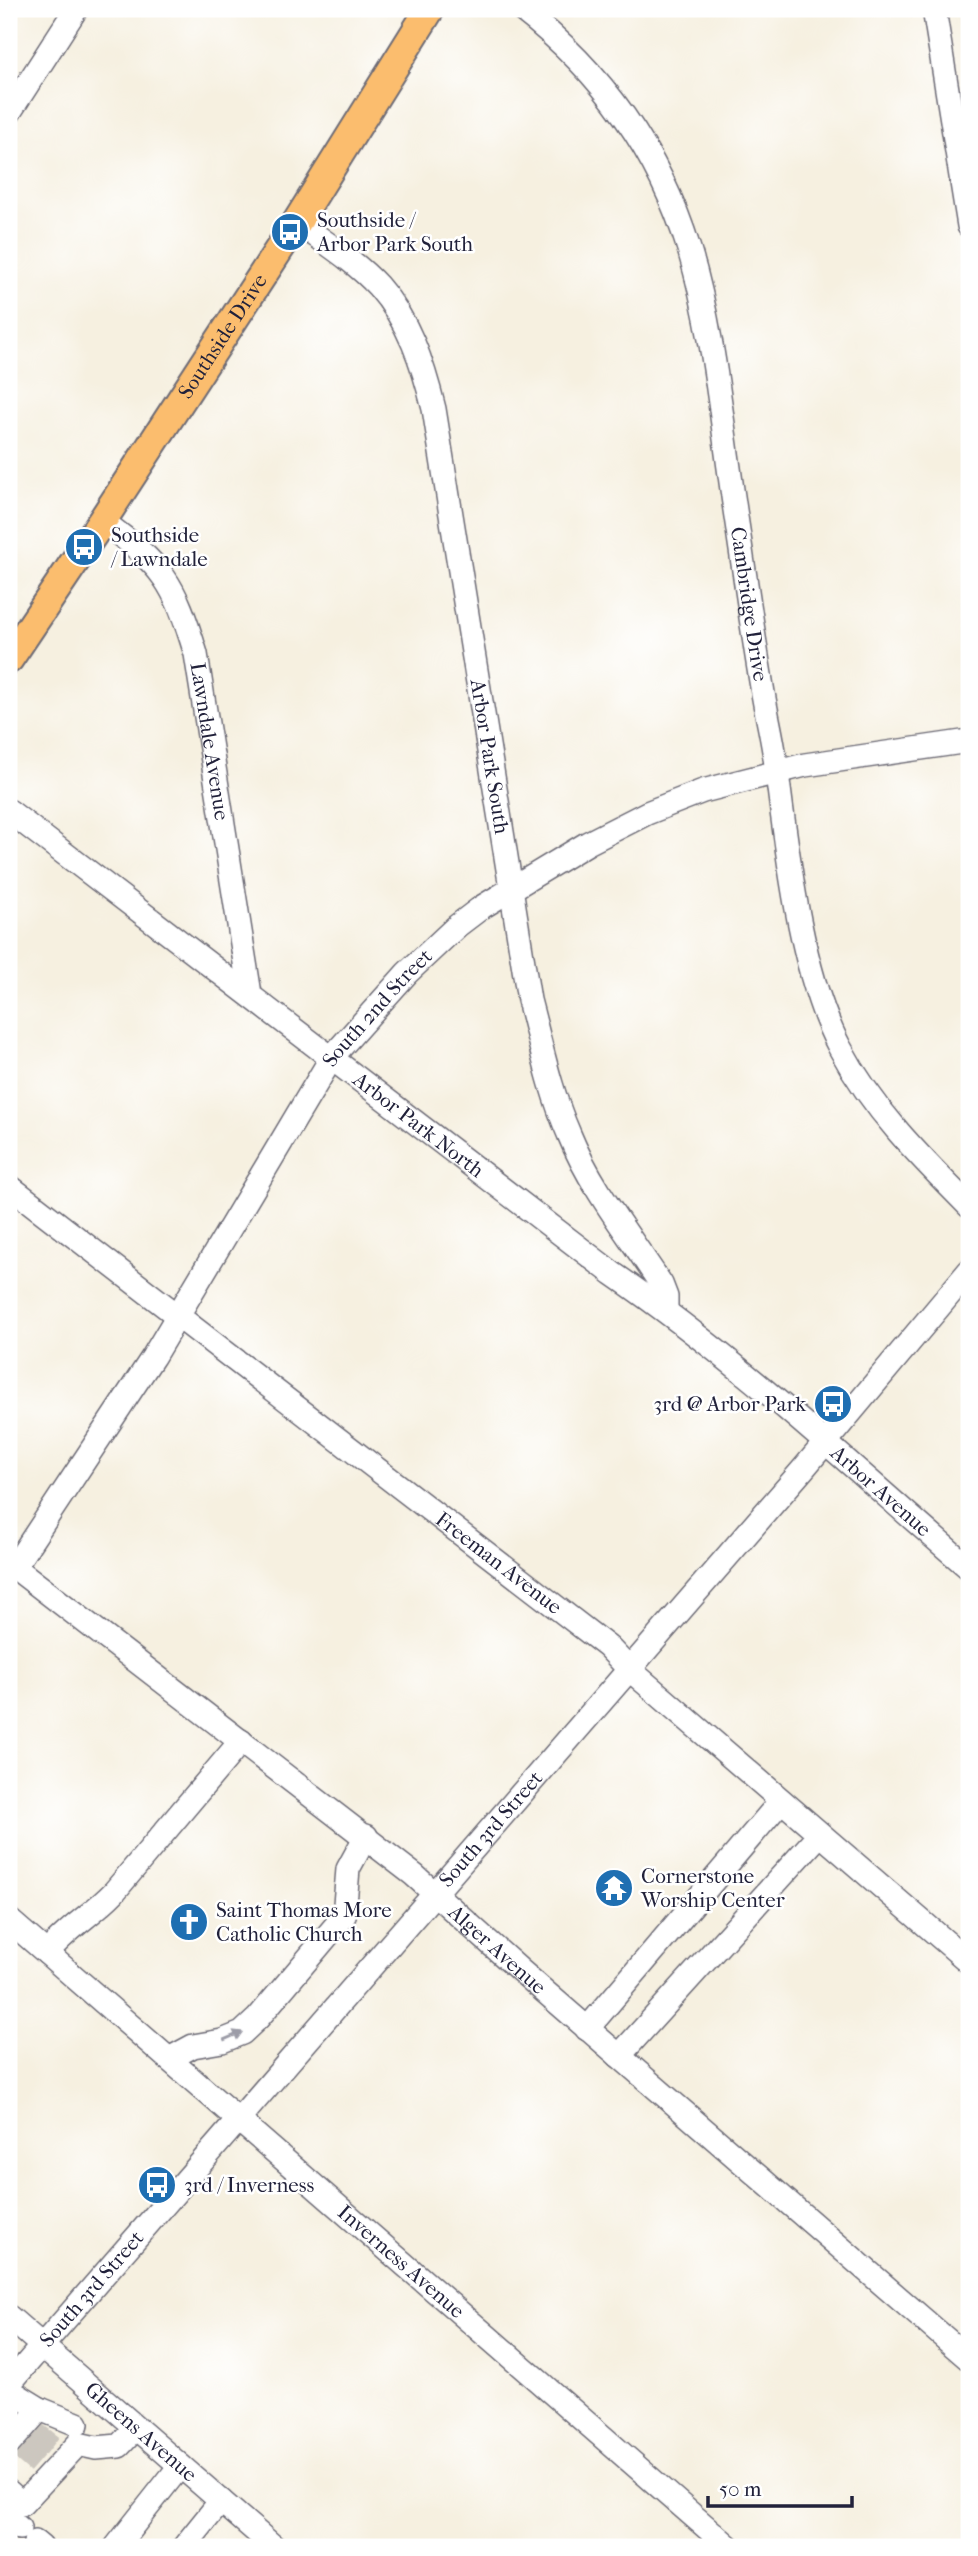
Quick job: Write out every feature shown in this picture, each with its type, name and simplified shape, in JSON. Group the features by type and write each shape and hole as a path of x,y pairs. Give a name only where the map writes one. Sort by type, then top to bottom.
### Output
{"main road":[{"name":"Southside Drive","path":"9,659 297,222 430,9"}],"street":[{"path":"9,113 76,9"},
{"name":"Cambridge Drive","path":"521,9 553,34 584,64 627,118 662,179 689,248 705,316 801,925 816,988 838,1046 869,1098 908,1146 969,1206"},
{"path":"934,9 969,226"},
{"name":"Arbor Park South","path":"297,222 376,284 404,323 425,373 434,409 529,1000 552,1090 589,1175 662,1284 666,1310"},
{"name":"Lawndale Avenue","path":"103,520 151,559 163,573 184,611 196,654 250,994"},
{"name":"South 2nd Street","path":"12,1565 153,1357 332,1057 407,973 457,926 511,889 588,844 647,813 704,791 777,771 969,740"},
{"name":"Arbor Park North","path":"9,811 612,1273 666,1310 825,1441"},
{"name":"Freeman Avenue","path":"9,1186 608,1647 629,1670 969,1962"},
{"name":"South 3rd Street","path":"9,2384 629,1670 969,1270"},
{"name":"Arbor Avenue","path":"825,1441 969,1568"},
{"name":"Alger Avenue","path":"12,1565 366,1836 969,2359"},
{"path":"47,1953 68,1929 100,1906 114,1892 241,1741"},
{"path":"587,2029 781,1801"},
{"path":"619,2056 820,1834"},
{"path":"169,2059 192,2046 222,2041 242,2033 258,2018 344,1916 348,1869 366,1836"},
{"name":"Inverness Avenue","path":"9,1920 729,2547"},
{"name":"Gheens Avenue","path":"9,2318 274,2547"},
{"path":"9,2390 23,2433 61,2453 118,2446 136,2428"},
{"path":"9,2492 22,2504 61,2453 98,2396"},
{"path":"116,2547 180,2466"},
{"path":"184,2547 221,2501"}],"tunnel":[{"path":"34,2432 56,2449"},
{"path":"20,2448 42,2467"}],"place":[{"name":"Southside / Arbor Park South","path":"290,232"},
{"name":"Southside / Lawndale","path":"84,547"},
{"name":"3rd @ Arbor Park","path":"833,1404"},
{"name":"Cornerstone Worship Center","path":"614,1888"},
{"name":"Saint Thomas More Catholic Church","path":"189,1922"},
{"name":"3rd / Inverness","path":"157,2185"}]}
